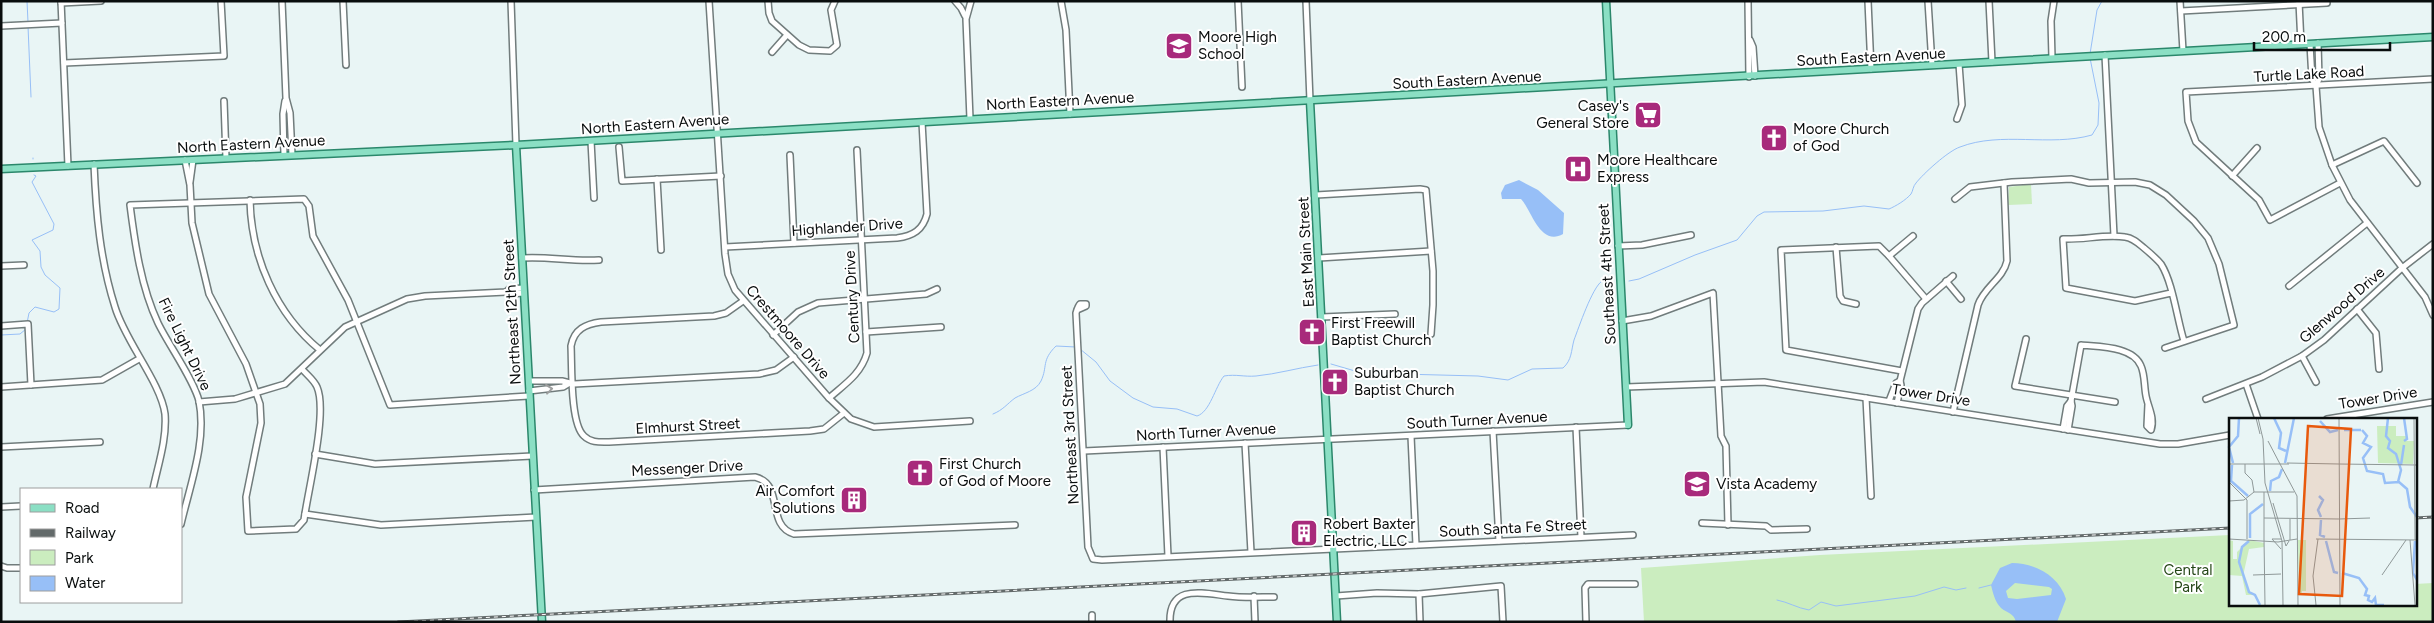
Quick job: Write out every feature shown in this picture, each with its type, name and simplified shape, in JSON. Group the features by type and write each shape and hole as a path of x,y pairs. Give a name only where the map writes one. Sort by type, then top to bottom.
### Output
{"main road":[{"name":"Southeast 4th Street","path":"1606,1 1628,425"},
{"name":"South Eastern Avenue","path":"1310,101 2433,38"},
{"name":"North Eastern Avenue","path":"1,169 516,145 719,132 1310,101"},
{"name":"East Main Street","path":"1310,101 1338,622"},
{"name":"Northeast 12th Street","path":"516,145 542,622"}],"street":[{"path":"68,166 61,2 101,1"},
{"path":"64,63 224,56 221,1"},
{"path":"282,1 286,98 290,113 292,155"},
{"path":"343,1 346,65"},
{"name":"Northeast 12th Street","path":"511,1 516,145"},
{"name":"Crestmoore Drive","path":"709,1 725,247 730,280 743,301 829,398 844,413 857,422 874,427 970,422"},
{"path":"768,1 772,21 787,35 806,49 833,51 837,42 831,10 835,1"},
{"path":"955,1 966,19"},
{"path":"970,119 966,19 972,1"},
{"path":"1061,1 1066,30 1070,114"},
{"path":"1238,1 1242,87"},
{"name":"East Main Street","path":"1306,1 1310,101"},
{"path":"1748,1 1752,76"},
{"path":"1868,1 1871,69"},
{"path":"1928,1 1932,66"},
{"path":"1989,1 1992,62"},
{"path":"2052,58 2051,21 2054,1"},
{"path":"2180,1 2183,51"},
{"path":"2236,1 2237,8"},
{"path":"2181,11 2299,3 2327,3"},
{"path":"2299,3 2301,44"},
{"path":"1,26 62,23"},
{"path":"772,52 787,35"},
{"path":"2318,43 2319,78 2316,86 2319,127 2332,165 2340,183 2367,222 2425,296 2433,314"},
{"path":"2310,44 2312,79 2316,86"},
{"path":"2105,55 2114,236"},
{"path":"1958,119 1962,105 1959,64"},
{"name":"Turtle Lake Road","path":"2232,176 2196,142 2188,122 2186,92 2433,80"},
{"path":"284,155 283,114 286,98"},
{"path":"224,101 226,158"},
{"name":"Highlander Drive","path":"725,247 905,237 916,233 924,223 927,210 922,122"},
{"path":"591,141 594,198"},
{"path":"2332,165 2384,141 2417,183"},
{"path":"619,147 622,181 721,176"},
{"path":"2257,148 2232,176 2259,200 2270,220 2340,183"},
{"name":"Century Drive","path":"829,398 851,379 863,365 867,352 857,150"},
{"path":"790,154 794,243"},
{"path":"185,160 190,185 192,223 210,294 241,352 256,394 262,418 246,497 248,532 299,528 305,514 318,438 319,394 315,384 302,370"},
{"path":"190,185 193,160"},
{"path":"94,164 97,229 103,262 120,321 160,396 165,414 165,430 152,488"},
{"path":"657,179 661,250"},
{"path":"1955,199 1970,188 2004,183 2072,179 2089,183 2143,183 2155,187 2200,226 2215,253 2234,325 2165,348"},
{"path":"1953,412 1978,305 1982,295 2003,273 2007,261 2004,183"},
{"path":"1316,194 1426,190 1434,305 1431,334"},
{"path":"191,202 302,198 309,206 313,236 348,300 390,405 529,394 571,384 759,374 776,370 794,358"},
{"path":"250,200 253,231 264,273 291,321 320,350"},
{"name":"Fire Light Drive","path":"182,520 200,441 199,402 159,326 150,304 134,240 130,205 191,202"},
{"path":"2289,286 2367,222"},
{"path":"1618,246 1642,245 1691,235"},
{"path":"1889,256 1913,236"},
{"path":"2170,293 2135,300 2066,288 2063,239 2114,236 2134,240 2156,258 2163,268 2184,341"},
{"name":"Glenwood Drive","path":"2206,399 2277,371 2302,356 2402,268 2433,244"},
{"path":"1902,371 1786,350 1781,250 1876,246 1889,256 1926,299"},
{"path":"1836,247 1840,296 1843,301 1856,304"},
{"path":"1319,258 1431,251"},
{"path":"522,258 545,256 572,262 598,260"},
{"path":"1,266 24,265"},
{"path":"1897,403 1902,371 1916,313 1926,299 1953,276"},
{"path":"1946,282 1961,298"},
{"path":"774,335 798,312 810,306 926,294 937,288"},
{"path":"199,402 231,400 285,384 302,370 345,327 418,296 506,292 509,290 524,291"},
{"path":"1622,320 1651,316 1713,294 1722,436 1726,446 1728,525"},
{"name":"Elmhurst Street","path":"743,301 726,313 714,316 601,322 584,326 577,332 572,341 571,384 579,430 588,440 600,442 810,431 824,429 844,413"},
{"path":"2357,309 2376,333 2379,369"},
{"name":"Northeast 3rd Street","path":"1077,310 1088,547 1091,558"},
{"path":"1322,317 1394,314"},
{"path":"1,326 28,324 31,385"},
{"path":"866,332 941,327"},
{"path":"2026,339 2016,386 2071,398 2115,402"},
{"path":"2066,429 2072,406 2071,398 2081,345 2122,351 2133,355 2143,371 2148,404"},
{"path":"2302,356 2316,382"},
{"path":"1,387 102,380 139,359"},
{"path":"529,381 562,381 571,384"},
{"path":"1888,401 1896,384 1900,381"},
{"name":"Tower Drive","path":"1626,388 1764,382 2169,445 2229,435"},
{"path":"2246,384 2258,418"},
{"path":"1866,398 1871,496"},
{"name":"Tower Drive","path":"2333,418 2433,402"},
{"name":"South Turner Avenue","path":"1328,439 1628,425"},
{"path":"1576,427 1581,537"},
{"path":"1493,432 1499,541"},
{"path":"1411,436 1416,545"},
{"name":"North Turner Avenue","path":"1084,451 1328,439"},
{"path":"1,447 100,442"},
{"path":"1245,443 1251,552"},
{"path":"1162,447 1168,556"},
{"path":"315,454 375,464 532,456"},
{"name":"Messenger Drive","path":"534,490 756,477 764,481 771,491 776,517 780,525 794,534 1015,525"},
{"path":"1,507 20,506"},
{"path":"305,514 381,525 536,517"},
{"path":"1702,523 1766,526 1771,530 1807,529"},
{"name":"South Santa Fe Street","path":"1091,558 1102,560 1633,535"},
{"path":"2,566 20,568"},
{"path":"1586,622 1585,588 1588,584 1635,584"},
{"path":"1336,596 1377,593 1419,594 1501,586 1503,622"},
{"path":"1170,622 1170,609 1174,601 1186,594 1208,592 1228,596 1274,597"},
{"path":"1419,594 1420,622"},
{"path":"1254,596 1255,622"},
{"path":"1092,615 1092,622"}],"green space":[{"path":"2031,184 2032,204 2008,205 2009,187"},
{"name":"Central Park","path":"2229,535 2229,606 2416,606 2416,584 2433,583 2433,622 1644,622 1641,568 1820,555"}],"water":[{"path":"1519,180 1538,190 1564,213 1563,234 1555,237 1542,231 1521,199 1502,199 1501,193 1505,185"},
{"path":"2012,563 2029,565 2045,572 2052,578 2063,591 2066,599 2057,622 2016,622 2012,615 2001,608 1993,594 1991,585 2000,568","holes":["2015,583 2052,589 2051,595 2017,599 2008,598 2006,591"]}],"waterway":[{"path":"27,1 28,22"},
{"path":"2090,54 2097,10 2102,1"},
{"path":"28,26 31,97"},
{"path":"1629,281 1639,279 1695,255 1737,240 1757,216 1764,212 1823,211 1864,206 1889,209 1901,203 1909,196 1916,183 1936,163 1960,147 1992,140 2059,140 2092,135 2098,125 2099,103 2090,58"},
{"path":"27,323 29,313 35,307 54,312 59,309 60,288 45,275 41,267 40,251 32,240 53,230 54,224 32,182 36,176 34,175"},
{"path":"1331,364 1362,373 1478,376 1508,380 1532,369 1563,368 1570,359 1574,340 1594,291 1602,281 1612,283"},
{"path":"1,335 20,334 26,329"},
{"path":"993,414 1039,384 1048,356 1056,346 1076,347"},
{"path":"1080,349 1096,362 1110,381 1133,398 1153,407 1177,409 1197,416 1205,410 1224,376 1256,376 1318,365"},
{"path":"1979,588 1991,585"},
{"path":"1777,600 1809,610 1821,602 1836,606 1915,596 1944,587 1956,590 1966,588"}],"railway":[{"path":"2416,518 2433,517"},
{"path":"398,622 2229,528"}],"place":[{"name":"Moore High School","path":"1179,46"},
{"name":"Casey's General Store","path":"1648,115"},
{"name":"Moore Church of God","path":"1774,138"},
{"name":"Moore Healthcare Express","path":"1578,169"},
{"name":"First Freewill Baptist Church","path":"1312,332"},
{"name":"Suburban Baptist Church","path":"1335,382"},
{"name":"First Church of God of Moore","path":"920,473"},
{"name":"Vista Academy","path":"1697,484"},
{"name":"Air Comfort Solutions","path":"854,500"},
{"name":"Robert Baxter Electric, LLC","path":"1304,533"}]}
